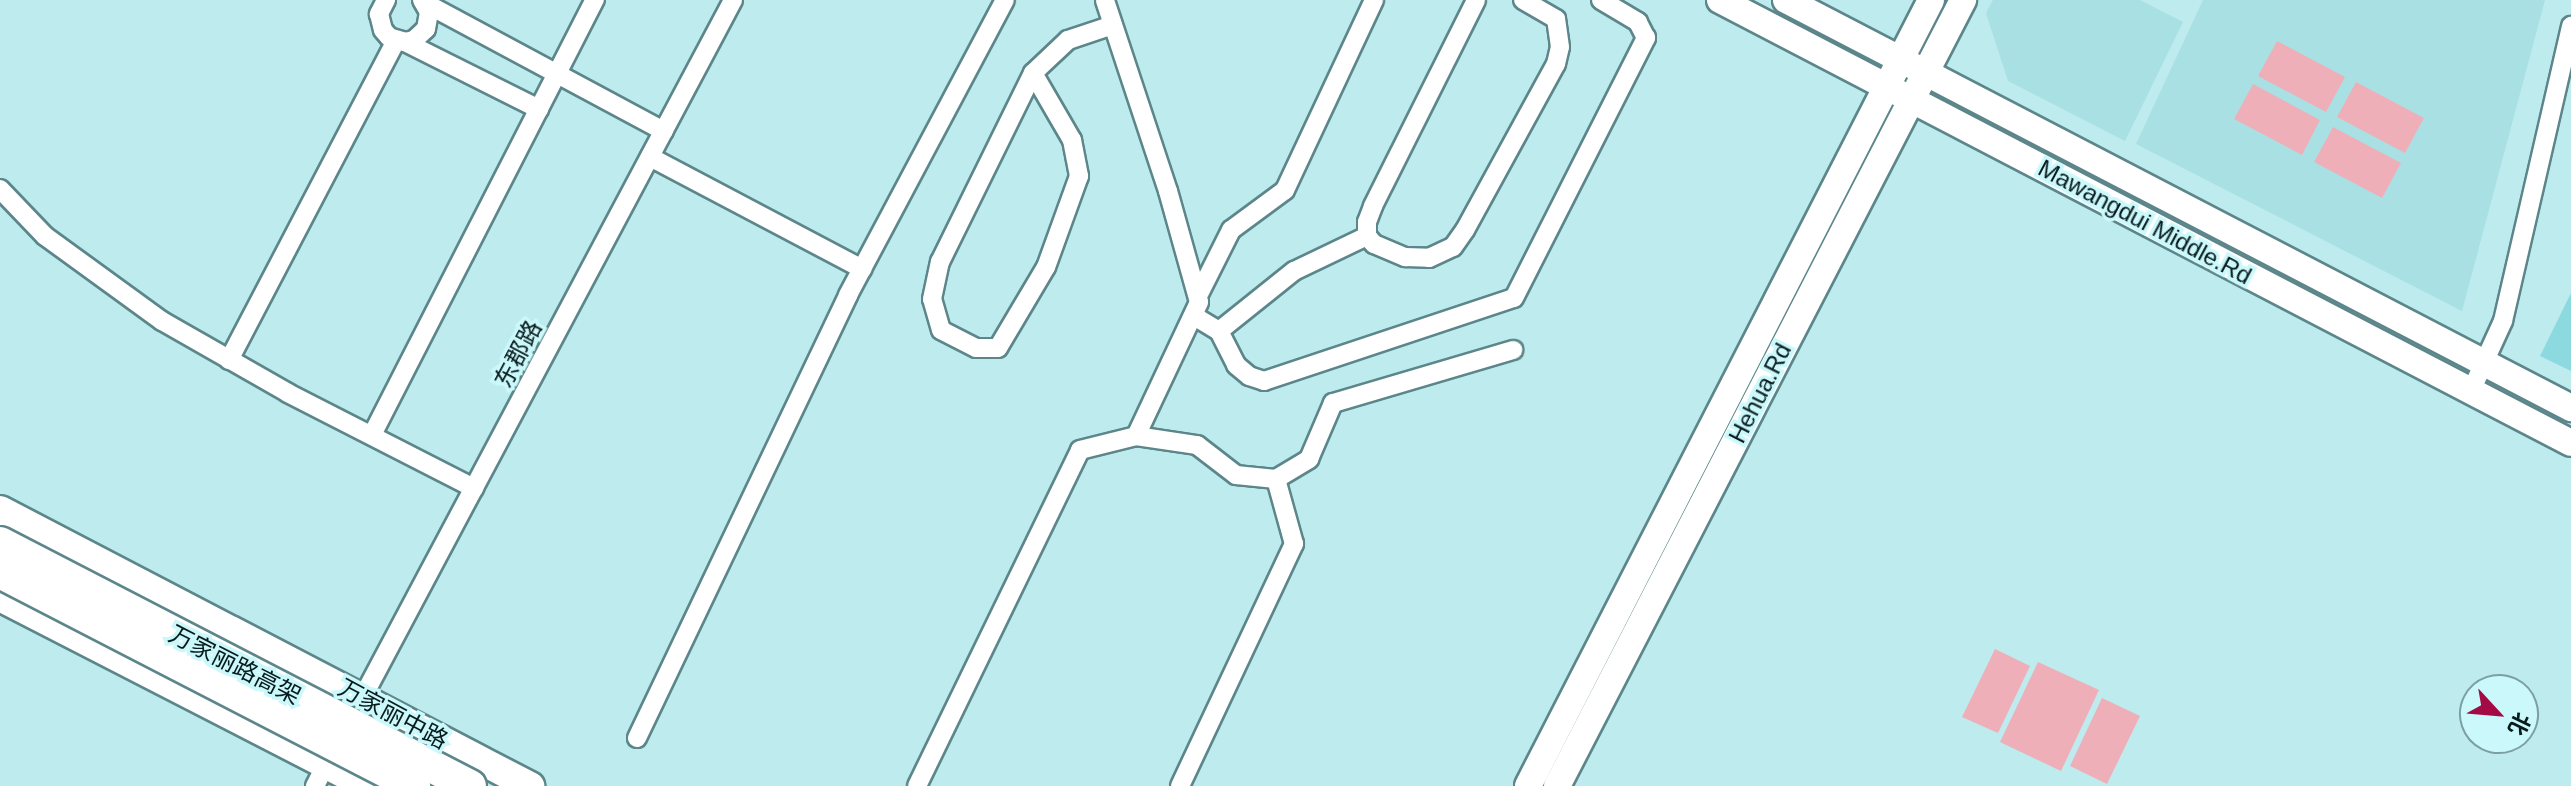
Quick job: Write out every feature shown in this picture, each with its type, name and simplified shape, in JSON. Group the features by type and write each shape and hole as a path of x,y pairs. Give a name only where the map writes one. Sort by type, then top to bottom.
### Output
{"highway":[{"name":"万家丽路高架","path":"0,543 470,786"},
{"name":"万家丽路高架","path":"0,572 414,786"}],"main road":[{"name":"Mawangdui Middle.Rd","path":"1720,0 2571,443"},
{"name":"Mawangdui Middle.Rd","path":"1786,0 2571,408"},
{"name":"Hehua.Rd","path":"1528,786 1931,0"},
{"name":"Hehua.Rd","path":"1557,786 1963,0"},
{"name":"万家丽中路","path":"0,510 530,786"},
{"path":"0,597 321,775 368,786"}],"street":[{"path":"386,0 379,14 389,37 539,109"},
{"path":"373,433 595,0"},
{"name":"东郡路","path":"321,775 733,0"},
{"path":"637,738 862,269 1005,0"},
{"path":"1105,0 1199,294"},
{"path":"1136,436 1194,316 1199,294 1231,230 1285,190 1374,0"},
{"path":"1367,236 1367,222 1373,206 1476,0"},
{"path":"1367,236 1384,249 1405,257 1429,258 1453,247 1465,230 1556,64 1560,47 1556,19 1523,0"},
{"path":"1194,316 1219,331 1236,365 1249,376 1264,381 1514,298 1646,38 1638,22 1601,0"},
{"path":"401,41 414,40 426,29 429,12 424,2"},
{"path":"424,2 664,131"},
{"path":"1033,73 1072,140 1079,176 1046,267 998,348 976,348 941,330 932,299 940,262 1033,73 1068,40 1113,25"},
{"path":"2471,391 2503,321 2571,26"},
{"path":"229,360 401,41"},
{"path":"650,157 862,269"},
{"path":"0,189 45,236 162,321 229,360 474,488"},
{"path":"1219,331 1294,271 1367,236"},
{"path":"917,786 1080,450 1136,436 1197,445 1236,475 1276,479 1309,459 1333,403 1513,350"},
{"path":"1180,786 1294,544 1276,479"}],"shaded area":[{"path":"1993,0 2140,0 2183,22 2125,141 2008,81 1986,13"},
{"path":"2203,0 2545,0 2462,311 2136,144"},
{"path":"2277,41 2345,77 2326,112 2258,76"},
{"path":"2356,82 2424,118 2405,153 2337,117"},
{"path":"2253,84 2320,120 2302,155 2234,119"},
{"path":"2333,127 2401,163 2382,198 2314,162"},
{"path":"1995,649 2030,666 1998,733 1962,717"},
{"path":"2038,662 2099,690 2061,771 2000,742"},
{"path":"2102,698 2140,716 2107,784 2070,766"}],"building":[{"path":"2571,293 2571,371 2540,356"}]}
